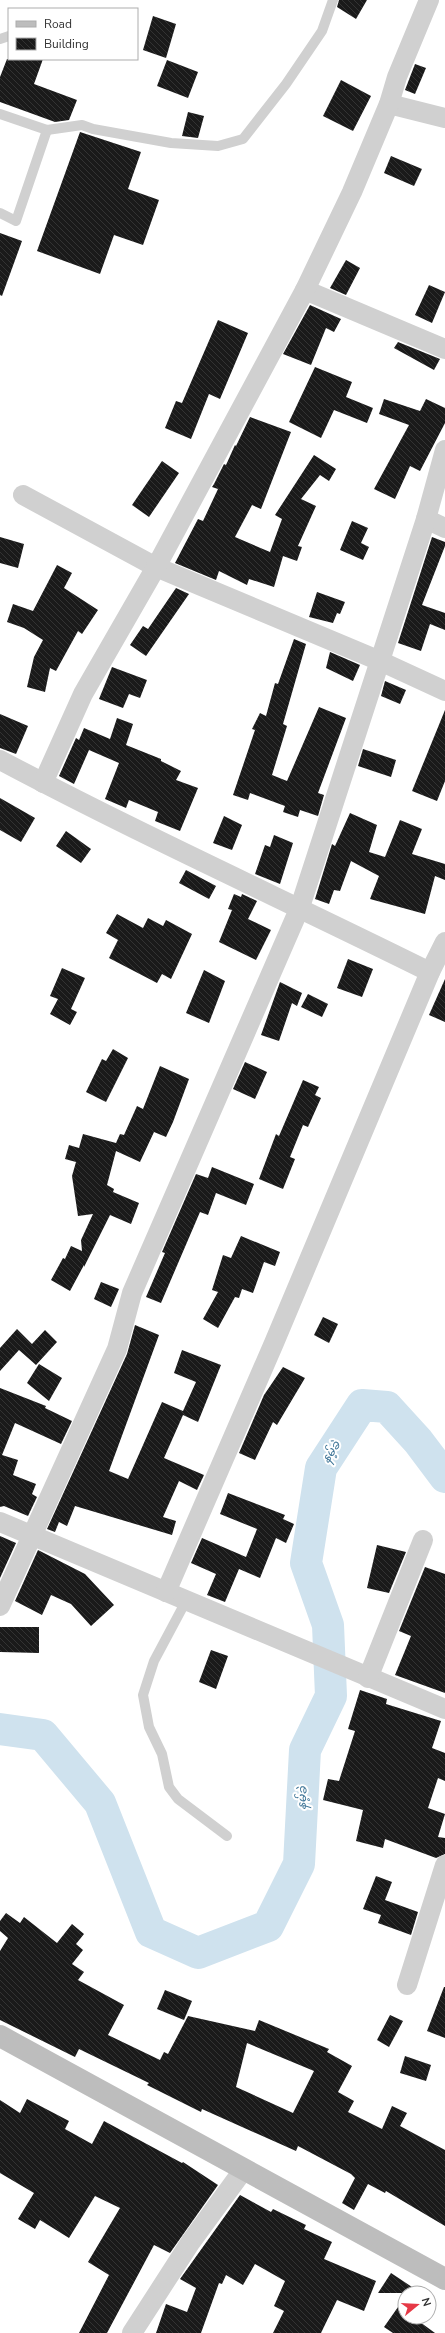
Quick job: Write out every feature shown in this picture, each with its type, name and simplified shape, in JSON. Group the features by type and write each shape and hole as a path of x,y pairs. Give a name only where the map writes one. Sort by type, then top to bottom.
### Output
{"main road":[{"path":"0,2036 445,2279"}],"street":[{"path":"43,782 83,694 156,567 305,290 352,192 389,104 397,77 429,0"},
{"path":"389,104 445,118"},
{"path":"305,290 445,350"},
{"path":"0,1606 117,1349 132,1293 300,907 426,520 445,450"},
{"path":"23,495 156,567 380,661 445,691"},
{"path":"426,520 445,528"},
{"path":"0,760 100,813 300,907 430,972"},
{"path":"166,1592 271,1350 430,972 445,942"},
{"path":"0,1522 348,1670 445,1709"},
{"path":"368,1678 423,1540"},
{"path":"407,1985 445,1865"},
{"path":"132,2333 190,2243 244,2169"}],"lane":[{"path":"0,114 46,130 82,125 93,129 171,143 218,146 243,139 286,84 322,30 333,0"},
{"path":"0,213 16,221 46,130"},
{"path":"186,1601 154,1662 143,1695 149,1727 162,1754 169,1787 178,1799 227,1836"}],"building":[{"path":"339,0 367,0 356,19 337,7"},
{"path":"153,16 176,24 166,58 143,50"},
{"path":"7,59 43,60 34,84 77,100 69,120 55,122 0,102 0,77"},
{"path":"167,60 198,72 188,98 157,86"},
{"path":"415,64 426,68 415,94 405,90"},
{"path":"341,80 371,96 353,131 323,116"},
{"path":"188,112 204,116 198,138 182,136"},
{"path":"80,132 141,152 128,189 159,200 143,245 114,235 100,274 37,251"},
{"path":"391,156 422,169 414,186 384,173"},
{"path":"0,233 22,241 2,296 0,295"},
{"path":"346,260 360,268 346,295 330,288"},
{"path":"429,285 445,292 432,323 415,315"},
{"path":"310,305 341,319 334,332 326,328 311,365 283,354"},
{"path":"218,320 248,333 220,399 209,394 191,439 165,428 176,401 182,403"},
{"path":"398,342 440,359 434,370 394,348"},
{"path":"315,367 352,382 346,397 373,408 367,423 334,410 321,438 289,422"},
{"path":"384,399 420,411 426,399 445,408 445,423 420,471 410,466 395,499 374,489 409,425 379,414"},
{"path":"250,417 291,432 261,509 252,505 235,537 270,552 282,519 275,515 314,455 336,469 329,481 320,475 301,499 316,506 298,546 302,547 297,561 283,556 274,587 249,579 247,585 219,571 216,580 175,563 198,519 203,521 218,489 212,487 224,464 226,465"},
{"path":"162,461 179,473 149,517 132,505"},
{"path":"352,521 368,528 361,543 369,547 363,560 340,550"},
{"path":"0,537 24,544 18,568 0,563"},
{"path":"432,537 445,542 445,546 422,605 445,613 445,630 430,624 421,651 398,643"},
{"path":"57,565 72,573 64,588 98,610 82,634 78,631 56,671 50,668 45,692 27,687 34,657 43,640 24,628 7,622 13,604 33,611"},
{"path":"176,588 189,594 146,656 130,645 143,626 148,629"},
{"path":"317,592 345,602 340,614 337,613 333,623 309,617"},
{"path":"294,639 306,644 283,724 287,726 272,775 287,781 319,707 346,718 318,793 324,795 318,816 300,810 298,817 283,812 285,806 250,793 248,800 233,795 255,730 252,729 260,713 266,716 275,683 278,684"},
{"path":"330,652 360,665 353,681 326,668"},
{"path":"112,667 147,680 140,698 129,694 123,708 99,699"},
{"path":"385,681 406,690 400,704 381,696"},
{"path":"445,710 445,781 437,801 412,791"},
{"path":"0,714 28,726 16,754 0,748"},
{"path":"117,718 133,724 126,745 161,759 161,761 181,771 176,780 198,788 180,831 155,821 158,812 129,800 126,808 105,799 119,763 89,750 74,784 59,776 76,738 79,740 84,728 110,739"},
{"path":"363,749 396,760 391,777 358,766"},
{"path":"0,798 35,818 21,842 0,830"},
{"path":"350,813 377,825 369,852 385,857 400,820 422,829 412,854 445,864 445,880 435,876 425,914 370,899 379,876 351,861 340,891 334,890 329,904 315,899 332,844 335,846"},
{"path":"224,816 242,825 232,850 213,843"},
{"path":"66,831 91,849 81,863 56,846"},
{"path":"274,835 293,843 280,884 255,874 265,845 270,847"},
{"path":"186,870 216,886 209,899 179,883"},
{"path":"234,894 241,897 242,894 257,901 248,919 271,930 256,960 219,942 232,910 228,909"},
{"path":"117,914 143,928 148,918 163,926 166,920 192,934 171,979 162,974 157,983 109,958 118,940 106,933"},
{"path":"348,959 373,969 362,997 337,988"},
{"path":"62,968 85,978 71,1009 77,1012 70,1025 50,1014 58,999 50,996"},
{"path":"204,970 225,981 209,1023 186,1013"},
{"path":"445,979 445,1022 429,1015"},
{"path":"280,982 302,993 297,1006 292,1003 279,1041 261,1035"},
{"path":"308,994 328,1004 322,1017 301,1007"},
{"path":"113,1049 128,1058 106,1102 86,1092 102,1059 106,1061"},
{"path":"245,1062 267,1072 255,1099 233,1089"},
{"path":"160,1066 189,1079 173,1122 166,1137 154,1132 140,1162 116,1151 107,1185 114,1189 113,1192 139,1203 131,1224 110,1215 84,1267 84,1265 70,1291 51,1280 63,1258 65,1259 71,1246 82,1251 81,1240 93,1214 78,1216 72,1176 76,1162 65,1159 69,1145 79,1148 83,1134 116,1143 120,1134 124,1135 137,1106 143,1109"},
{"path":"303,1080 319,1087 315,1095 321,1098 308,1127 303,1125 290,1157 295,1159 283,1189 259,1179 276,1134 279,1136"},
{"path":"212,1167 254,1184 246,1205 216,1193 208,1215 200,1212 161,1303 146,1297 165,1253 162,1252 196,1174 208,1178"},
{"path":"241,1236 280,1252 275,1266 264,1262 253,1293 242,1289 239,1298 235,1297 218,1328 203,1319 218,1292 212,1290 223,1255 231,1258"},
{"path":"101,1282 119,1289 111,1307 94,1299"},
{"path":"323,1317 338,1324 329,1343 314,1335"},
{"path":"135,1325 159,1335 109,1471 128,1479 162,1402 183,1411 196,1382 174,1373 182,1350 221,1365 198,1422 183,1415 164,1458 204,1475 197,1490 179,1481 163,1517 176,1521 172,1535 75,1506 67,1526 59,1522 55,1532 47,1529 127,1354"},
{"path":"17,1329 32,1344 45,1330 57,1342 36,1365 19,1350 0,1371 0,1348"},
{"path":"39,1364 62,1378 49,1401 27,1383"},
{"path":"283,1367 305,1378 277,1425 273,1422 255,1460 239,1453 264,1395"},
{"path":"0,1388 46,1406 45,1408 72,1421 61,1444 15,1423 2,1455 18,1460 13,1475 36,1484 32,1494 37,1497 28,1516 4,1506 0,1507"},
{"path":"228,1493 285,1515 283,1519 294,1524 286,1543 276,1538 260,1578 239,1569 225,1602 207,1595 216,1574 191,1563 202,1538 246,1557 257,1529 220,1514"},
{"path":"0,1536 16,1543 0,1578"},
{"path":"377,1545 406,1552 389,1593 367,1588"},
{"path":"38,1550 85,1574 114,1605 91,1626 71,1604 51,1595 42,1615 15,1601"},
{"path":"425,1567 445,1574 445,1693 395,1675 411,1636 399,1631"},
{"path":"0,1627 39,1627 39,1653 0,1652"},
{"path":"211,1650 228,1656 216,1689 199,1682"},
{"path":"360,1690 387,1699 386,1704 441,1721 432,1748 445,1753 445,1781 438,1778 428,1808 445,1814 438,1837 445,1838 445,1854 436,1858 385,1839 383,1848 356,1841 363,1810 323,1800 328,1779 339,1781 355,1731 348,1729"},
{"path":"376,1876 392,1882 385,1900 418,1912 411,1935 378,1923 381,1915 363,1909"},
{"path":"6,1913 20,1923 24,1917 57,1943 72,1924 84,1934 76,1944 83,1950 72,1964 84,1972 78,1980 124,2005 108,2035 160,2060 164,2052 168,2054 188,2016 255,2031 259,2020 329,2049 327,2052 352,2066 338,2092 354,2101 348,2112 382,2129 392,2106 407,2113 400,2126 445,2150 445,2226 386,2191 385,2193 368,2184 354,2210 342,2203 355,2178 351,2174 298,2146 296,2151 202,2109 201,2112 147,2085 149,2083 79,2049 75,2057 0,2020 0,1951 8,1938 0,1931 0,1921","holes":["247,2043 314,2071 293,2113 236,2087"]},
{"path":"445,1987 445,2038 427,2031"},
{"path":"165,1990 192,2001 184,2020 157,2009"},
{"path":"390,2015 403,2021 389,2047 377,2040"},
{"path":"405,2056 431,2065 426,2081 400,2073"},
{"path":"27,2099 69,2121 65,2129 92,2144 104,2121 182,2163 183,2162 218,2185 170,2253 154,2245 107,2333 79,2333 109,2275 88,2262 120,2208 95,2196 69,2238 40,2220 35,2229 18,2219 34,2193 0,2173 0,2100 20,2113"},
{"path":"240,2195 271,2212 273,2209 306,2225 304,2229 332,2242 324,2259 376,2281 364,2311 337,2300 321,2333 273,2333 284,2311 274,2306 285,2281 255,2264 243,2285 226,2275 222,2284 219,2283 201,2333 156,2333 166,2304 187,2312 196,2288 180,2279"},
{"path":"391,2273 409,2285 397,2285 397,2293 378,2293"},
{"path":"397,2308 397,2325 424,2325 435,2333 393,2333 384,2327"}],"waterway":[{"name":"နမ့်ခဲ","path":"0,1729 43,1735 100,1803 151,1932 198,1953 268,1926 299,1864 305,1750 331,1696 328,1625 306,1563 321,1468 362,1405 387,1407 418,1441 445,1477"}]}
